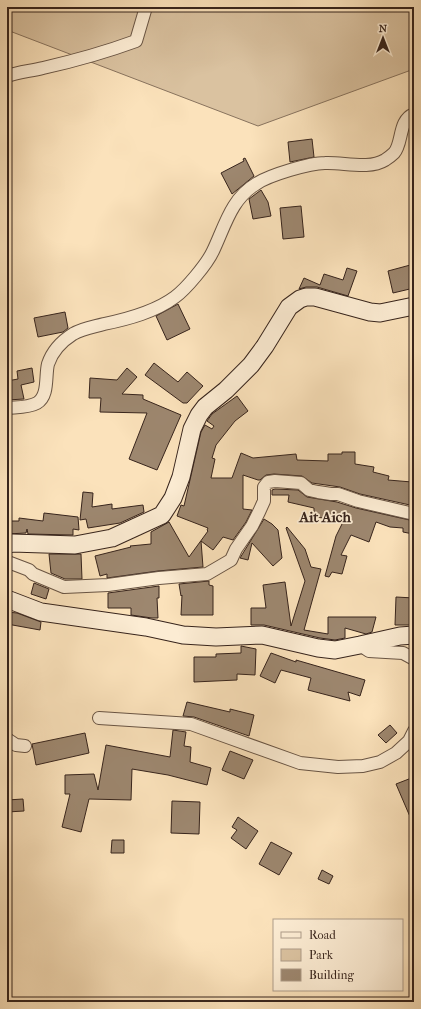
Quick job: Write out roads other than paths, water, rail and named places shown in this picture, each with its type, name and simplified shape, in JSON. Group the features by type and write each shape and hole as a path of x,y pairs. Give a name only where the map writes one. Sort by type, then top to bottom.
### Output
{"main road":[{"path":"7,545 12,543 75,545 112,538 162,516 173,498 181,477 192,429 199,415 205,407 226,390 250,365 265,346 289,307 300,299 315,297 370,312 380,313 414,306"},
{"path":"7,599 41,612 146,627 183,635 262,635 318,648 335,650 400,636 414,635"}],"street":[{"path":"7,76 17,72 42,69 136,41 146,7"},
{"path":"7,408 27,406 38,403 44,396 48,364 55,350 72,335 88,327 136,316 158,307 175,297 194,279 213,253 229,214 241,194 257,183 292,170 324,163 365,165 383,161 395,152 404,123 412,114 414,114"},
{"path":"7,563 8,562 29,570 33,574 64,587 108,585 159,578 207,574 231,560 236,549 260,512 264,501 264,487 268,482 275,481 300,482 309,490 338,494 358,501 414,514"},
{"path":"360,645 369,651 403,653 414,659"},
{"path":"99,718 191,724 300,763 338,767 363,766 380,762 396,753 409,741 414,731"},
{"path":"7,739 16,745 25,746"}],"district":[{"name":"Ait Aich","path":"325,517"}]}
